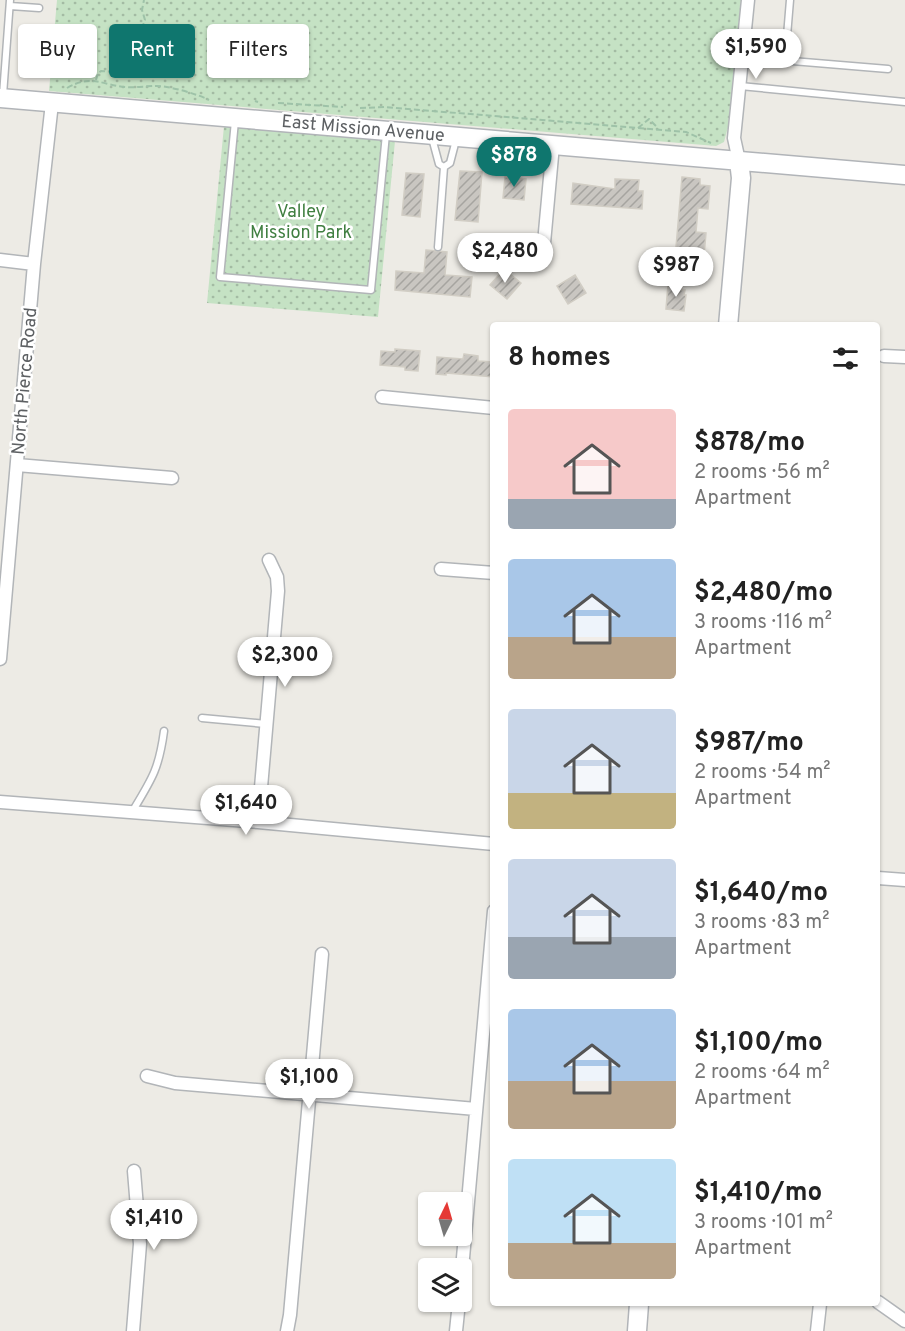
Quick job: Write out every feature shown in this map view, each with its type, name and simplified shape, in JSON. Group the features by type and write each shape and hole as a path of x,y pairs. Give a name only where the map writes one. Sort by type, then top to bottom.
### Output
{"street":[{"path":"728,322 741,178 734,138 748,0"},
{"name":"East Mission Avenue","path":"2,99 57,96 236,118 905,176"},
{"name":"North Pierce Road","path":"0,659 34,264 57,96"},
{"path":"544,243 554,145"},
{"path":"0,260 34,264"},
{"path":"884,356 905,357"},
{"path":"382,397 490,408"},
{"path":"17,465 172,478"},
{"path":"258,822 278,591 277,578 269,560"},
{"path":"441,569 490,573"},
{"path":"0,802 258,822 490,844"},
{"path":"880,878 905,880"},
{"path":"286,1331 290,1315 322,954"},
{"path":"463,1258 490,955"},
{"path":"147,1076 175,1083 476,1109"},
{"path":"133,1331 140,1244 134,1171"},
{"path":"880,1303 905,1321"},
{"path":"637,1331 639,1306"},
{"path":"817,1331 820,1306"},
{"path":"456,1331 458,1312"}],"lane":[{"path":"785,60 790,0"},
{"path":"2,99 10,3 39,8"},
{"path":"743,57 888,69"},
{"path":"740,86 905,102"},
{"path":"236,118 220,277 371,290 386,130"},
{"path":"431,134 439,164 444,167"},
{"path":"444,167 450,163 457,136"},
{"path":"438,247 444,167"},
{"path":"202,718 266,724"},
{"path":"132,812 158,766 164,731"}],"path":[{"path":"96,80 98,73 101,72 132,73 138,69 139,35 145,20 142,10 144,0"},
{"path":"57,96 80,82 96,80 124,87 157,85 196,94 213,102"},
{"path":"278,103 343,106"},
{"path":"360,108 385,107 692,133 712,144 720,142 724,137 734,138"},
{"path":"638,128 650,119 659,130"}],"green space":[{"path":"57,0 741,0 728,127 724,142 716,146 49,91 50,78 97,78 97,24 55,24"},
{"name":"Valley Mission Park","path":"224,126 395,141 378,317 207,303"}],"building":[{"path":"460,171 482,172 478,222 455,220"},
{"path":"406,173 424,174 420,217 402,215"},
{"path":"505,177 526,179 524,200 503,198"},
{"path":"682,177 700,179 700,185 710,186 708,209 698,208 696,232 706,233 704,256 694,255 693,261 675,259"},
{"path":"615,179 639,180 638,191 643,191 642,209 571,204 573,183 615,189"},
{"path":"426,250 447,252 445,275 472,277 470,297 395,290 396,271 424,273"},
{"path":"504,269 521,283 507,299 490,285"},
{"path":"575,275 586,293 568,304 557,286"},
{"path":"668,284 682,285 682,290 685,290 684,311 666,309"},
{"path":"395,349 420,351 418,371 405,370 405,367 380,365 381,351 395,352"},
{"path":"464,354 478,356 478,361 490,362 490,377 436,374 437,357 463,359"}]}
